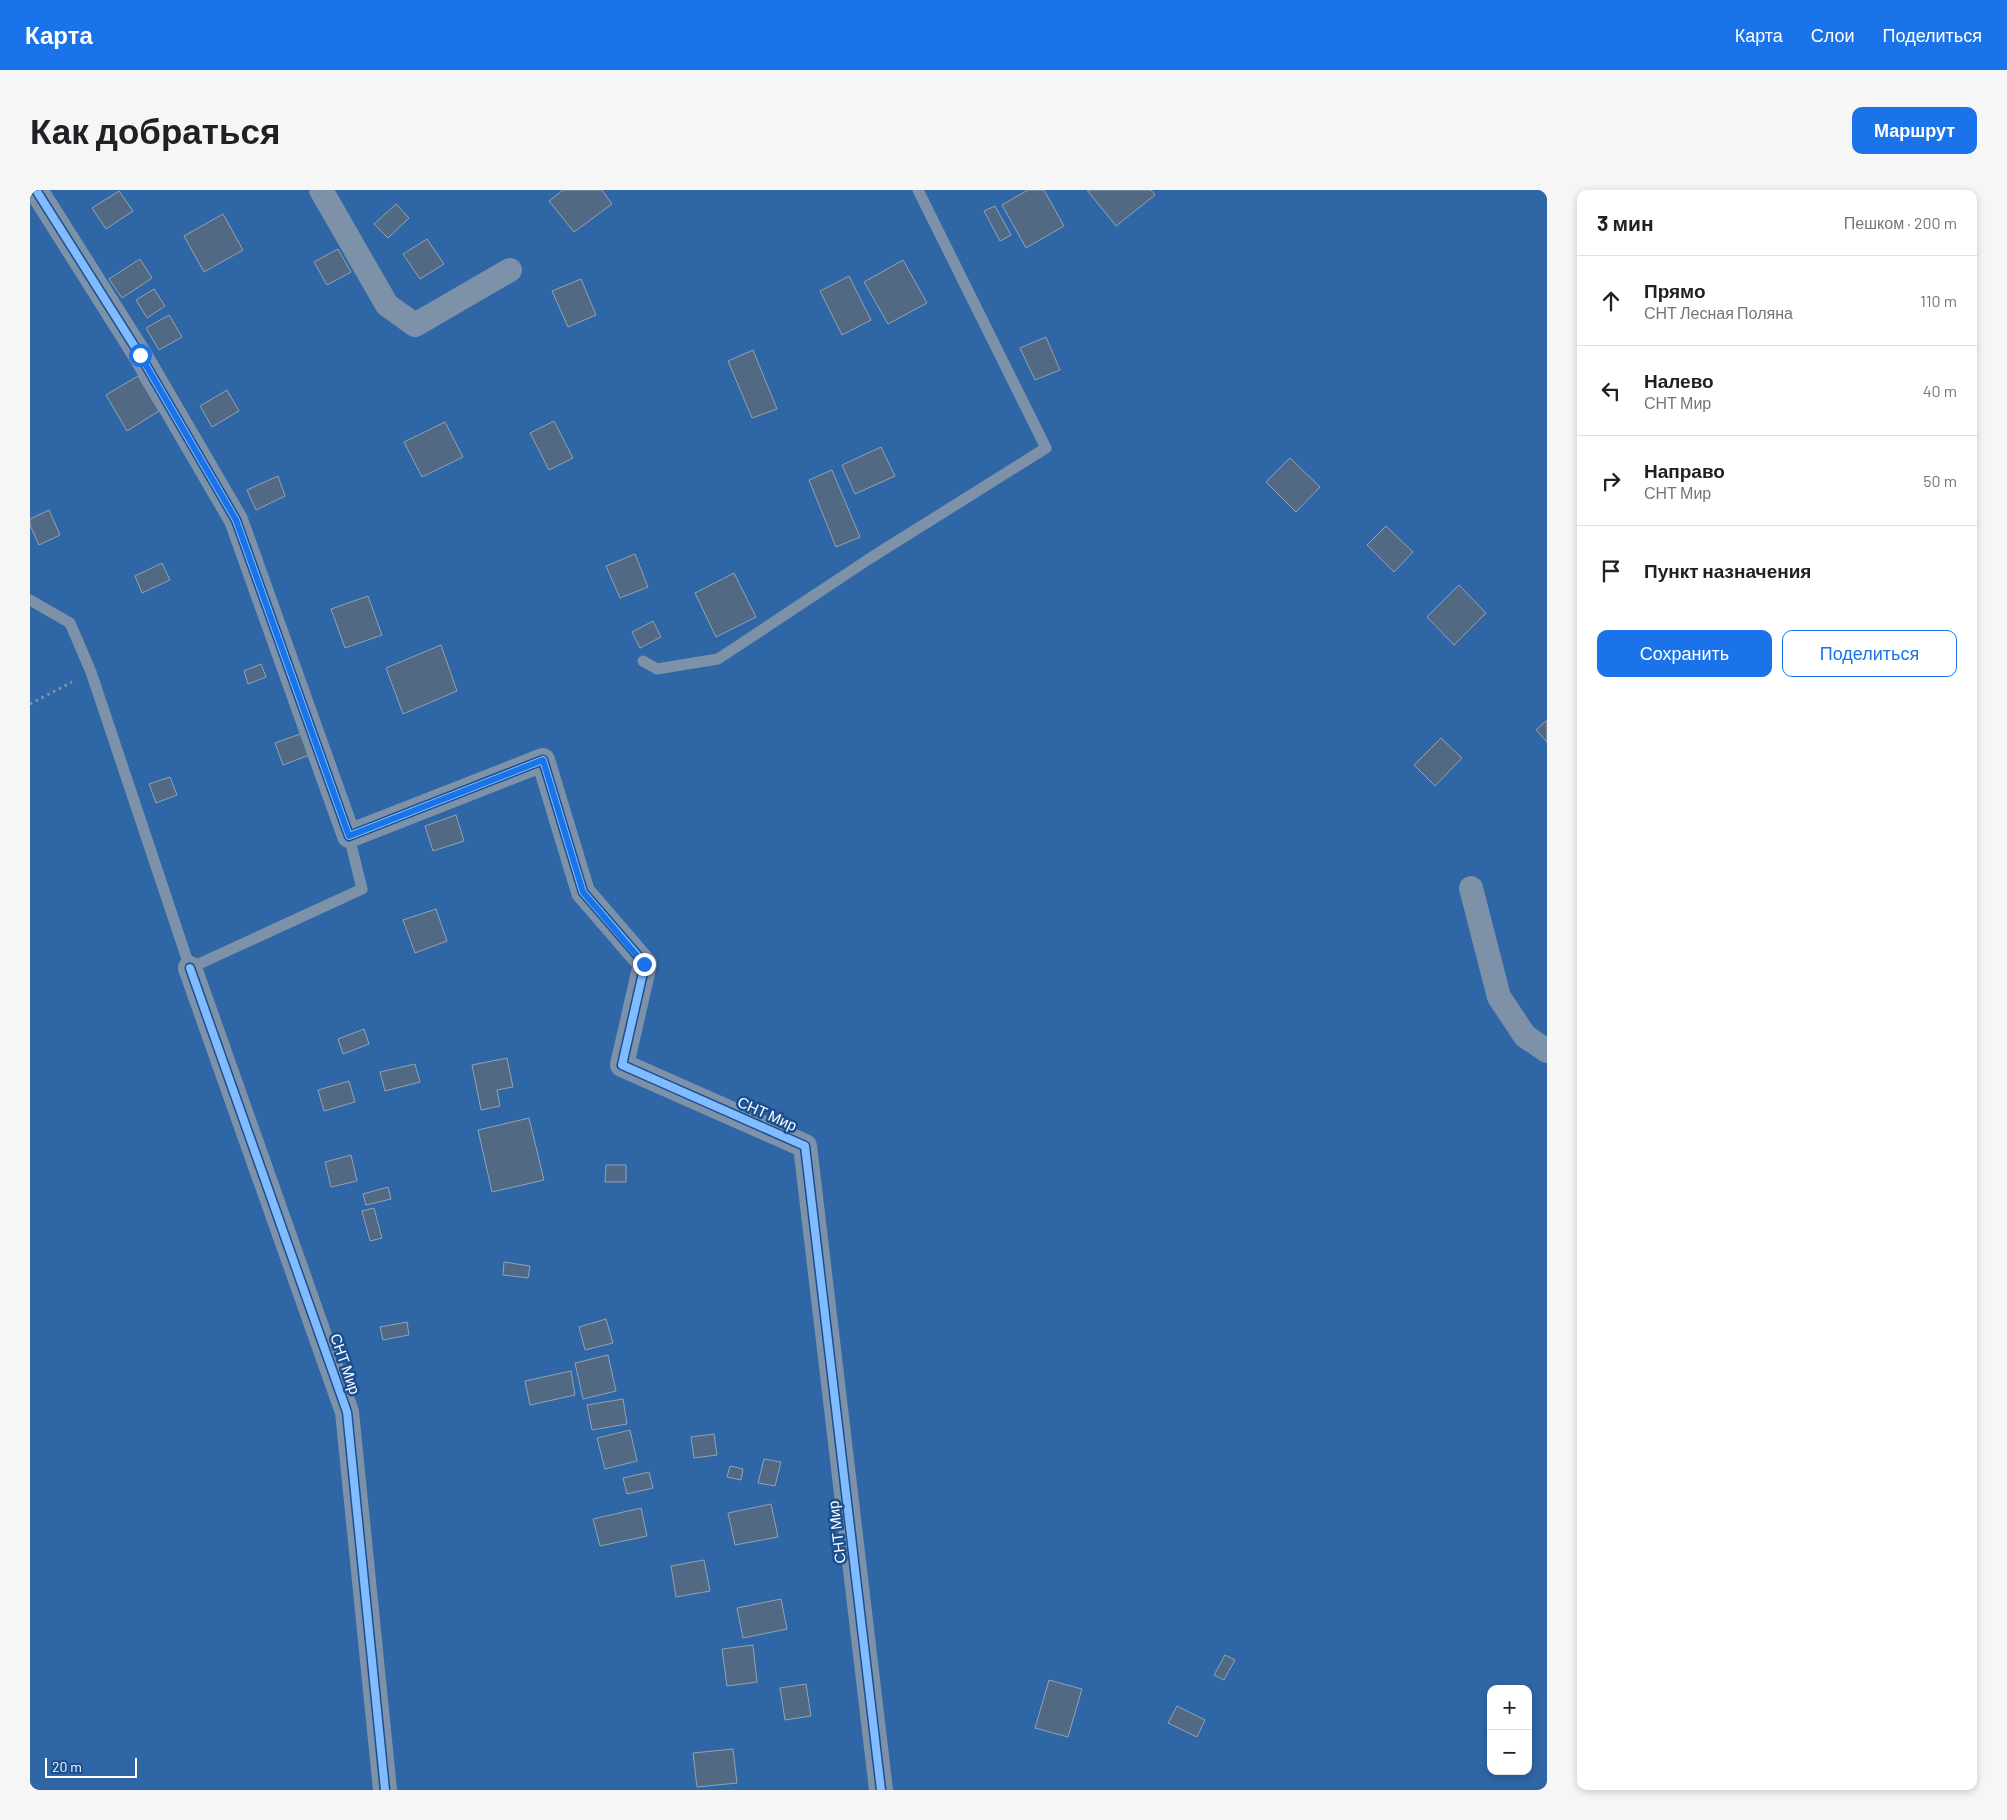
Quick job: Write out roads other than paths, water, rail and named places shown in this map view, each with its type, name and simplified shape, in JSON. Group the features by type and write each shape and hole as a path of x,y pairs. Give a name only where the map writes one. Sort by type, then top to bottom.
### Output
{"street":[{"path":"36,190 140,355 236,520 349,836"},
{"path":"321,190 386,305 415,325 510,270"},
{"name":"СНТ Мир","path":"349,836 543,760 583,892 644,964 622,1065 805,1146 881,1790"},
{"path":"1471,888 1499,997 1525,1036 1547,1051"},
{"name":"СНТ Мир","path":"190,968 347,1412 385,1790"}],"lane":[{"path":"643,661 657,669 718,659 872,557 1046,448 918,190"},
{"path":"30,600 70,623 91,672 190,968 362,889 349,836"}]}
